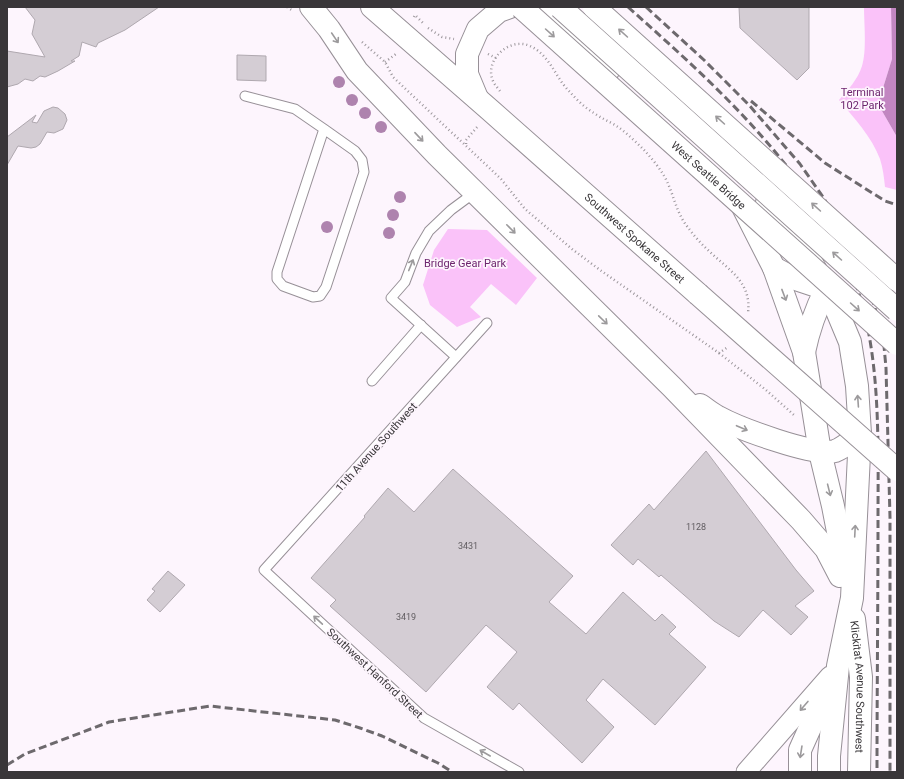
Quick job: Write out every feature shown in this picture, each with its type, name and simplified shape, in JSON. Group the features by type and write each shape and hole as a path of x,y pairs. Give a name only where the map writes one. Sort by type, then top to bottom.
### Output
{"main road":[{"path":"311,7 329,29 357,71 432,150 672,387 801,520 826,549 852,598"},
{"name":"Southwest Spokane Street","path":"372,7 897,470"},
{"path":"476,98 466,74 467,54 478,29 499,11 510,7"},
{"name":"West Seattle Bridge","path":"521,7 897,344"},
{"path":"551,7 582,47 716,170 746,212 774,268 804,352 820,452 852,598"},
{"path":"551,7 591,40 772,208 800,242 826,289 850,342 857,386 860,434 852,598"},
{"path":"560,7 897,310"},
{"path":"594,7 897,280"},
{"path":"774,268 793,278 826,289"},
{"path":"804,352 808,331 826,289"},
{"path":"672,387 718,417 762,436 820,452 835,451 846,445 860,434"},
{"name":"Klickitat Avenue Southwest","path":"830,772 829,756 838,666 852,598"},
{"name":"Klickitat Avenue Southwest","path":"852,598 860,677 859,772"},
{"name":"Klickitat Avenue Southwest","path":"800,772 800,750 838,666"}],"street":[{"path":"746,772 838,666"}],"lane":[{"path":"245,96 295,109 324,129 355,151 362,160 364,172 326,287 320,296 313,297 283,286 276,279 324,129"},
{"path":"456,357 391,298 405,282 416,253 429,231 451,210 474,193"},
{"name":"11th Avenue Southwest","path":"264,570 487,323"},
{"path":"372,381 421,325"},
{"name":"Southwest Hanford Street","path":"264,570 424,718 519,772"}],"path":[{"path":"415,15 427,27 442,37 453,38"},
{"path":"489,54 496,58 491,71 492,78 494,84 502,94"},
{"path":"385,62 395,56"},
{"path":"466,145 466,140 477,128"},
{"path":"719,353 766,390 798,420"}],"green space":[{"name":"Terminal 102 Park","path":"864,7 891,7 892,59 878,104 897,137 897,190 885,187 882,166 877,151 862,128 839,100 855,80 864,60"},
{"name":"Bridge Gear Park","path":"448,229 487,230 537,278 516,305 491,284 470,307 481,317 457,327 430,305 423,285 434,250"}],"shaded area":[{"path":"891,7 897,7 897,137 878,104 892,59"}],"building":[{"path":"25,7 159,7 125,30 98,43 96,47 82,42 79,56 71,61 75,61 58,71 45,77 40,76 33,81 25,79 18,84 7,87 7,51 45,57 32,34 35,20"},
{"path":"739,7 809,7 809,68 797,80 740,28"},
{"path":"237,55 266,56 266,81 237,80"},
{"path":"53,107 58,108 65,114 67,120 63,129 54,133 47,132 40,144 36,147 31,148 18,146 7,165 7,137 36,115 32,122 37,123 44,111"},
{"path":"706,451 796,570 814,591 795,606 808,617 791,635 763,610 739,637 714,621 661,575 659,577 638,559 633,565 611,545 649,504 654,510"},
{"path":"453,469 573,576 549,602 586,634 623,592 655,621 662,614 676,627 669,634 706,667 655,725 603,679 586,700 614,727 582,763 519,703 513,710 487,687 517,652 486,625 426,692 330,606 336,600 311,578 365,517 364,516 388,488 414,512"},
{"path":"168,571 185,585 160,612 147,600 155,591 152,589"}],"railway":[{"path":"628,7 690,63 730,102 785,164 800,185 838,248 848,266 859,294 871,348 877,406 877,772"},
{"path":"646,7 704,60 749,105 800,164 823,197 861,262 883,335 886,368 890,517 890,772"},
{"path":"751,101 825,163 885,201 897,205"},
{"path":"7,765 25,754 109,722 210,706 335,720 382,736 438,763 452,772"}]}
